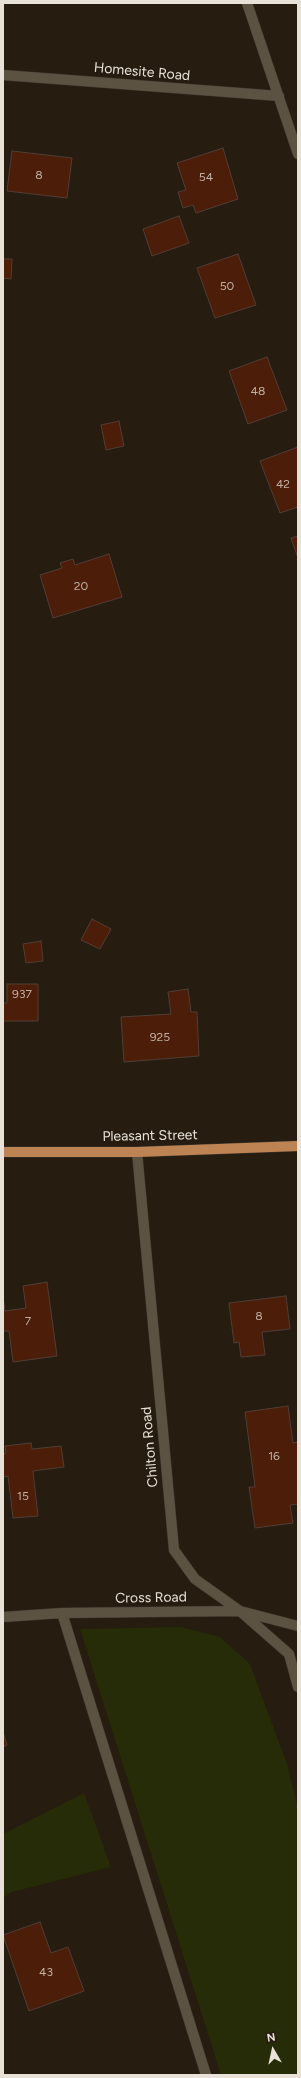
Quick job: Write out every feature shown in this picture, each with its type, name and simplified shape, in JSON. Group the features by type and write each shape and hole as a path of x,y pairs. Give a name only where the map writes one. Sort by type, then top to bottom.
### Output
{"main road":[{"name":"Pleasant Street","path":"3,1152 137,1152 298,1146"}],"street":[{"path":"247,3 298,154"},
{"name":"Homesite Road","path":"3,75 279,96"},
{"name":"Chilton Road","path":"137,1152 174,1550 195,1579 240,1611 289,1654 298,1687"},
{"name":"Cross Road","path":"3,1617 62,1613 240,1611 298,1626"},
{"path":"62,1613 206,2075"}],"green space":[{"path":"181,1627 220,1637 250,1664 287,1764 298,1808 298,2075 221,2075 80,1629"},
{"path":"84,1793 111,1867 12,1892 3,1898 3,1834"}],"building":[{"path":"223,148 238,199 196,213 193,205 183,208 178,192 186,190 177,163"},
{"path":"12,151 72,158 67,198 7,191"},
{"path":"179,216 189,243 152,256 143,229"},
{"path":"238,254 256,305 215,318 197,268"},
{"path":"3,259 12,259 11,279 3,278"},
{"path":"267,357 287,410 248,424 229,371"},
{"path":"119,421 124,446 106,450 101,425"},
{"path":"298,447 298,507 280,513 260,461"},
{"path":"298,536 298,558 291,538"},
{"path":"109,554 122,597 53,618 40,575 62,568 60,563 73,559 75,565"},
{"path":"92,919 111,929 100,949 81,940"},
{"path":"41,941 43,961 26,963 23,944"},
{"path":"7,984 38,984 38,1021 3,1021 3,1003 7,1003"},
{"path":"188,989 191,1012 197,1012 199,1056 124,1062 121,1017 171,1014 168,992"},
{"path":"47,1282 57,1356 13,1362 9,1331 3,1331 3,1296 5,1311 26,1308 23,1286"},
{"path":"286,1296 290,1329 262,1332 265,1355 241,1357 239,1342 234,1343 229,1303"},
{"path":"288,1406 293,1443 298,1442 298,1504 290,1505 293,1523 255,1528 249,1487 255,1487 245,1412"},
{"path":"31,1443 32,1449 61,1446 64,1467 33,1471 38,1516 13,1518 8,1476 3,1477 3,1454 6,1453 5,1446"},
{"path":"3,1732 7,1745 3,1747"},
{"path":"40,1922 51,1953 68,1947 84,1991 29,2011 3,1935"}]}
